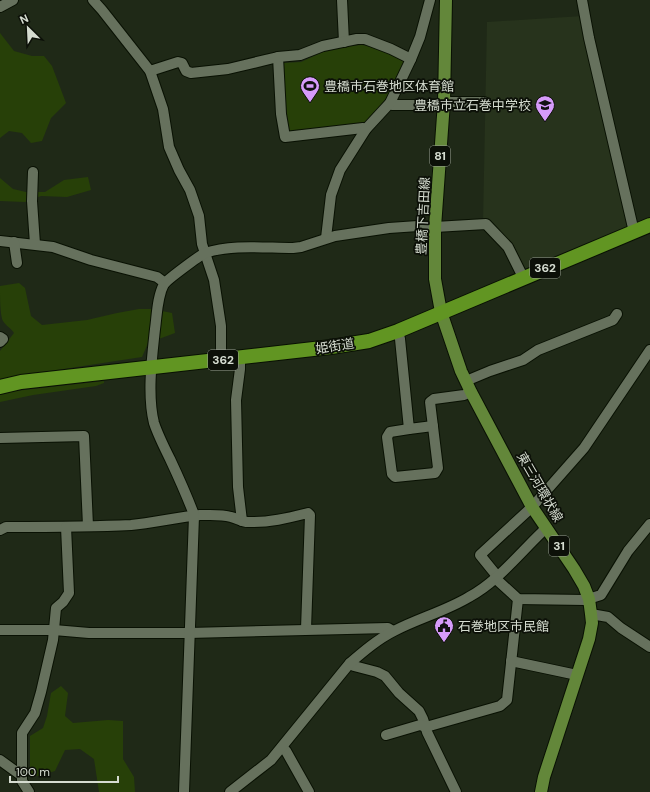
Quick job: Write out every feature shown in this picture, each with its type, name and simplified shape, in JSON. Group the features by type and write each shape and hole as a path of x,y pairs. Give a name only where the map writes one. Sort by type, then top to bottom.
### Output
{"highway":[{"name":"姫街道","path":"0,387 21,382 240,358 368,341 398,331 523,277 650,225"}],"main road":[{"name":"豊橋下吉田線","path":"441,312 435,279 435,227 444,104 446,0"},
{"name":"東三河環状線","path":"441,312 468,387 532,507 574,569 584,586 589,599 592,614 589,639 544,777 541,792"}],"street":[{"path":"0,7 13,0"},
{"path":"93,0 150,71 163,109 169,147 172,156 197,207 202,244 214,280 221,326 222,360"},
{"path":"342,0 344,42"},
{"path":"326,238 331,195 340,170 366,129 390,103 420,37 430,0"},
{"path":"582,0 634,232"},
{"path":"150,71 178,62 182,63 186,71 191,73 228,68 278,57 300,55 323,46 365,39 392,49 411,59"},
{"path":"278,57 281,114 286,137 363,128 366,129"},
{"path":"390,103 393,105 484,102"},
{"path":"33,172 32,201 35,244"},
{"path":"184,792 194,512 157,432 154,421 151,368 157,308 165,283 205,253 242,247 297,248 326,238 389,228 486,224 508,247 523,277"},
{"path":"0,241 53,247 91,260 157,277 165,283"},
{"path":"14,242 17,263"},
{"path":"433,426 390,432 387,437 392,474 395,477 435,473 438,468 433,426 430,402 434,399 464,395 468,387 490,371 523,360 538,350 613,320 617,314"},
{"path":"398,331 408,429"},
{"path":"0,337 3,339 0,342"},
{"path":"650,350 584,448 532,507 480,555 496,577 518,599 589,599 601,595 628,551 650,524"},
{"path":"240,358 236,400 238,486 242,521"},
{"path":"0,438 84,436 88,526"},
{"path":"0,530 6,527 131,525 194,516 222,515 248,522 271,521 308,513 310,515 306,629"},
{"path":"29,792 22,780 22,733 35,713 42,692 54,630 56,608 63,602 69,593 66,527"},
{"path":"230,792 271,760 350,663 365,650 393,631 470,597 496,577 547,528"},
{"path":"386,735 420,725 426,727 500,706 507,700 518,599"},
{"path":"592,614 608,617 650,648"},
{"path":"0,630 54,630 90,633 189,633 388,628 393,631"},
{"path":"511,661 577,675"},
{"path":"350,663 354,666 377,672 384,676 419,711 456,792"},
{"path":"282,747 286,751 309,792"},
{"path":"0,760 22,776"}],"shaded area":[{"name":"豊橋市立石巻中学校","path":"583,16 628,226 523,270 483,222 487,22"}],"green space":[{"path":"0,33 14,51 32,56 44,56 52,66 66,103 51,118 42,141 31,143 22,133 9,131 0,138"},
{"path":"362,45 381,49 408,63 387,104 366,126 287,134 283,63 301,62 325,51 347,46"},
{"path":"88,177 91,190 67,197 41,196 25,202 0,201 0,178 13,189 26,192 45,192 64,180"},
{"path":"19,283 25,288 31,316 42,325 87,320 139,309 152,309 172,313 175,333 148,343 142,357 18,376 0,382 0,351 14,333 4,323 2,318 0,286"},
{"path":"104,381 104,383 96,386 33,395 0,402 0,394 6,392"},
{"path":"61,686 68,693 65,716 73,723 108,720 123,721 123,759 134,777 135,792 99,792 94,759 80,749 65,750 55,771 38,776 30,773 30,736 43,728 47,716 51,693"}],"place":[{"name":"豊橋市石巻地区体育館","path":"310,103"},
{"name":"豊橋市立石巻中学校","path":"545,122"},
{"name":"石巻地区市民館","path":"444,643"}]}
